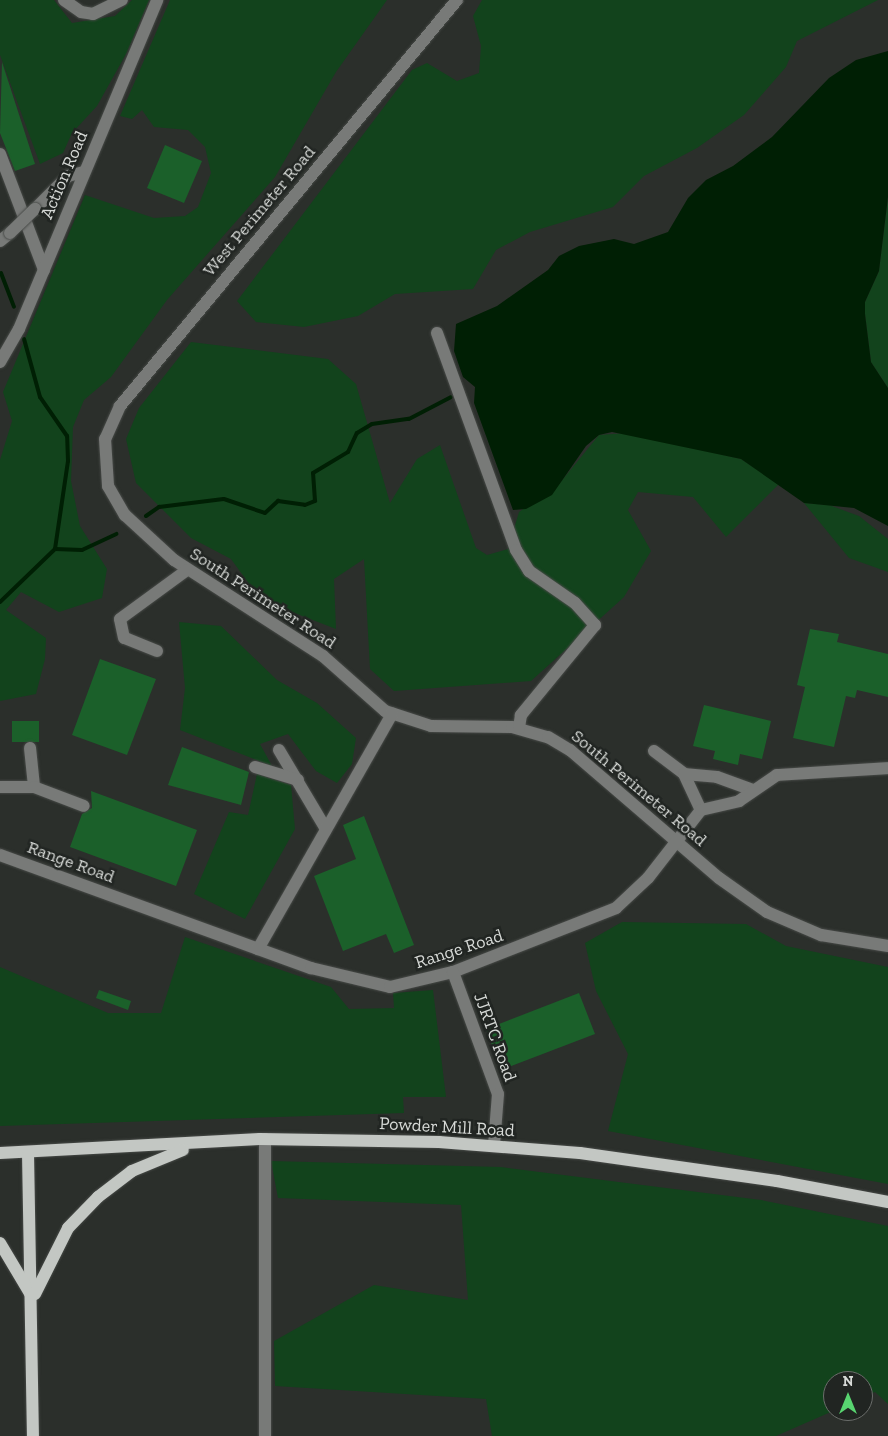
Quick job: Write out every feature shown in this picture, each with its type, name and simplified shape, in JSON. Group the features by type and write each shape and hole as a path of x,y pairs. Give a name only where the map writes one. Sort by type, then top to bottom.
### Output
{"main road":[{"name":"Powder Mill Road","path":"0,1153 192,1146 265,1139 494,1145 776,1181 888,1202"},
{"path":"33,1298 60,1239 98,1197 132,1171 192,1146"},
{"path":"28,1153 33,1298 33,1436"},
{"path":"0,1244 33,1298"}],"lane":[{"path":"64,0 81,12 93,14 122,0"},
{"name":"Action Road","path":"0,362 44,270 157,0"},
{"name":"West Perimeter Road","path":"104,452 109,426 120,406 457,0"},
{"path":"0,154 44,270"},
{"path":"0,241 68,176 84,172"},
{"path":"437,333 516,550 529,571 575,603 595,624 521,716 519,728"},
{"name":"South Perimeter Road","path":"104,452 104,471 115,501 136,526 187,570 323,656 392,714 431,726 519,728 539,733 570,750 718,878 791,925 840,940 888,946"},
{"path":"157,651 124,638 120,619 187,570"},
{"path":"258,949 392,714"},
{"path":"30,748 34,787"},
{"path":"279,750 326,829"},
{"path":"654,751 684,774 701,810 729,806 777,774 888,768"},
{"path":"256,767 298,780"},
{"path":"684,774 717,776 753,790"},
{"path":"0,787 34,787 84,806"},
{"name":"Range Road","path":"0,855 258,949 390,987 454,972 616,908 648,878 701,810"},
{"name":"JJRTC Road","path":"454,972 498,1094 494,1145"},
{"path":"265,1139 265,1436"}],"shaded area":[{"path":"0,0 54,0 72,23 115,16 132,0 149,0 126,54 97,106 72,133 63,153 40,164 0,55"},
{"path":"170,0 387,0 336,72 275,177 167,300 111,377 84,400 73,427 71,481 80,526 107,569 102,598 59,612 21,592 6,610 46,638 45,659 36,694 0,701 0,460 12,421 3,392 85,195 154,218 185,216 198,207 211,173 205,147 188,130 154,127 142,110 132,119 120,116"},
{"path":"482,0 878,0 797,41 786,67 744,115 697,148 644,176 613,207 530,232 496,250 473,289 395,294 358,316 304,327 256,322 237,301 412,70 427,63 457,81 479,73 481,46 473,16"},
{"path":"888,51 888,197 879,271 865,302 865,314 871,362 888,388 888,526 854,508 804,503 741,459 612,432 599,435 586,446 552,495 526,509 513,510 474,403 475,387 463,377 454,351 456,324 497,306 548,270 559,256 579,246 614,239 634,244 668,232 688,198 706,180 733,166 772,137 829,78 856,60"},
{"path":"888,197 888,388 871,362 865,302 879,271"},
{"path":"191,342 328,359 356,384 390,503 417,459 440,445 476,548 487,555 508,549 519,512 559,484 599,435 627,433 741,459 779,484 726,537 693,497 638,492 628,510 651,551 624,597 531,681 394,691 370,669 364,559 334,579 336,629 261,600 231,559 191,538 136,483 126,439 139,408"},
{"path":"804,503 829,505 859,516 888,539 888,572 849,558"},
{"path":"179,622 221,626 277,680 317,703 356,738 352,764 337,783 316,771 288,734 260,744 272,766 180,730 185,688"},
{"path":"257,774 291,785 295,829 245,919 194,894 229,812 248,815"},
{"path":"622,922 746,924 786,946 888,967 888,1184 608,1131 628,1054 596,991 585,943"},
{"path":"185,937 331,987 349,1009 394,1008 393,993 433,990 446,1097 403,1097 404,1113 0,1126 0,967 108,1013 161,1013"},
{"path":"271,1161 501,1167 761,1200 888,1226 888,1404 875,1392 873,1393 873,1371 823,1371 823,1415 776,1436 492,1436 486,1399 275,1386 274,1341 374,1285 468,1300 461,1205 278,1198"}],"building":[{"path":"2,62 35,164 15,171 0,133"},
{"path":"165,145 202,161 184,203 147,188"},
{"path":"810,629 839,634 837,642 888,654 888,697 857,690 855,698 846,696 834,747 793,738 805,687 797,685"},
{"path":"100,659 156,679 127,755 72,735"},
{"path":"704,705 771,721 762,759 740,754 738,765 713,759 715,751 693,746"},
{"path":"12,721 39,721 39,742 12,742"},
{"path":"182,747 249,772 241,805 168,785"},
{"path":"91,791 197,830 176,886 70,847 82,814 92,808"},
{"path":"364,816 414,945 394,953 386,934 343,951 314,876 356,859 343,825"},
{"path":"99,990 131,1001 128,1010 96,998"},
{"path":"579,993 595,1034 501,1070 486,1029"}],"waterway":[{"path":"1,273 14,307"},
{"path":"0,602 55,549 68,461 67,436 40,397 24,339"},
{"path":"146,516 159,507 224,499 265,513 278,501 305,505 315,501 313,473 348,452 357,433 372,424 409,419 451,397"},
{"path":"55,549 82,550 116,534"}]}
